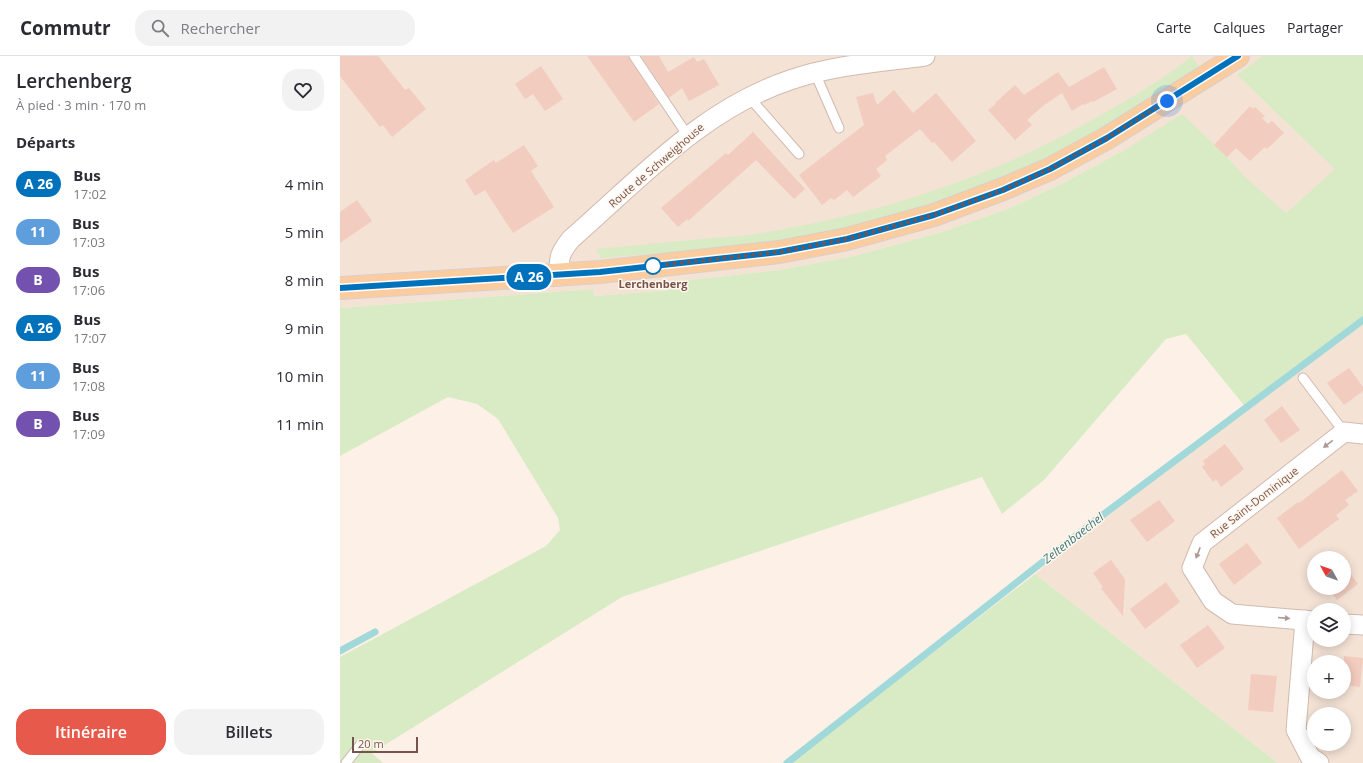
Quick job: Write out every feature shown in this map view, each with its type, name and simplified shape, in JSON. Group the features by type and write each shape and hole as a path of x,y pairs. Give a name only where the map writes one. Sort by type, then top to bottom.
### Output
{"main road":[{"path":"340,288 559,276 779,252 847,239 934,215 1003,190 1050,169 1107,138 1238,56"}],"street":[{"name":"Route de Schweighouse","path":"559,276 559,258 570,239 688,136 719,114 749,97 815,72 925,56"},
{"path":"1344,432 1363,434"},
{"name":"Rue Saint-Dominique","path":"1307,620 1232,614 1213,601 1192,568 1202,542 1344,432"},
{"path":"1351,624 1363,625"},
{"path":"1307,637 1296,730 1310,757 1319,763"}],"lane":[{"path":"634,56 688,136"},
{"path":"815,72 840,128"},
{"path":"749,97 799,154"},
{"path":"1303,378 1344,432"},
{"path":"346,763 361,744"}],"shaded area":[{"path":"340,56 1273,56 1242,80 1336,169 1286,213 1123,151 1061,184 1010,208 942,232 854,256 779,270 670,282 670,290 594,296 593,289 340,308"},
{"path":"1363,325 1363,763 1278,763 1035,574 1138,487"}],"green space":[{"path":"1192,56 1199,67 1094,131 1052,155 1000,180 938,203 841,229 754,244 601,258 596,249 755,234 843,217 929,192 1012,160 1052,141 1118,106 1168,74"},
{"path":"1263,56 1363,56 1363,325 1247,409 1186,334 1166,339 1044,480 1002,514 982,477 622,597 372,753 383,763 340,763 340,657 546,546 560,530 558,518 498,419 477,404 448,397 340,456 340,308 593,289 594,296 670,290 670,282 779,270 854,256 942,232 1010,208 1061,184 1123,151 1182,114 1227,157 1246,178 1286,213 1335,169 1237,75"},
{"path":"1035,574 1278,763 790,763"}],"building":[{"path":"340,56 378,56 405,90 409,88 426,109 392,137 383,125 380,127 340,76"},
{"path":"587,56 628,56 659,104 634,122"},
{"path":"641,56 659,56 668,72 694,57 697,62 704,59 719,85 689,101 682,88 669,98"},
{"path":"541,66 563,99 545,111 533,94 525,99 515,84"},
{"path":"1104,67 1117,89 1093,102 1083,104 1072,111 1062,93 1044,105 1027,120 1032,125 1015,140 988,110 1015,85 1024,95 1058,72 1069,87"},
{"path":"894,90 913,113 936,93 976,141 952,162 920,129 885,156 887,160 876,169 881,176 853,197 847,190 834,200 831,198 822,205 799,175 864,125 856,97 873,93 877,105"},
{"path":"1250,106 1253,109 1255,107 1265,116 1262,118 1268,124 1272,121 1284,133 1267,149 1265,147 1250,161 1236,148 1227,157 1214,145"},
{"path":"753,132 805,189 794,199 756,160 688,221 687,219 678,227 661,208 726,153 728,155"},
{"path":"524,145 538,166 531,171 554,207 513,233 485,190 475,196 465,180 494,160 496,163"},
{"path":"357,200 372,221 340,243 340,212"},
{"path":"1349,368 1363,387 1363,391 1344,405 1327,383"},
{"path":"1282,406 1300,430 1281,443 1264,420"},
{"path":"1225,444 1244,469 1221,487 1216,479 1213,482 1202,467 1205,464 1203,461"},
{"path":"1342,470 1358,491 1345,500 1349,505 1336,515 1339,519 1299,549 1277,518"},
{"path":"1159,500 1175,521 1147,542 1130,520"},
{"path":"1247,543 1262,563 1234,585 1219,564"},
{"path":"1111,560 1125,579 1123,616 1101,588 1103,587 1093,573"},
{"path":"1351,574 1358,584 1351,589"},
{"path":"1166,582 1180,602 1145,629 1130,609"},
{"path":"1333,595 1344,595 1337,600"},
{"path":"1208,625 1225,648 1197,668 1180,645"},
{"path":"1351,657 1363,658 1360,687 1351,686"},
{"path":"1251,674 1277,676 1273,712 1248,710"}],"waterway":[{"name":"Zeltenbaechel","path":"787,763 1096,520 1363,320"},
{"path":"340,651 375,632"}],"bus line":[{"path":"340,288 559,276 779,252 847,239 934,215 1003,190 1050,169 1107,138 1238,56"}],"place":[{"name":"Lerchenberg","path":"653,266"}],"route":[{"path":"653,266 779,252 847,239 934,215 1003,190 1050,169 1107,138 1167,101"}]}
